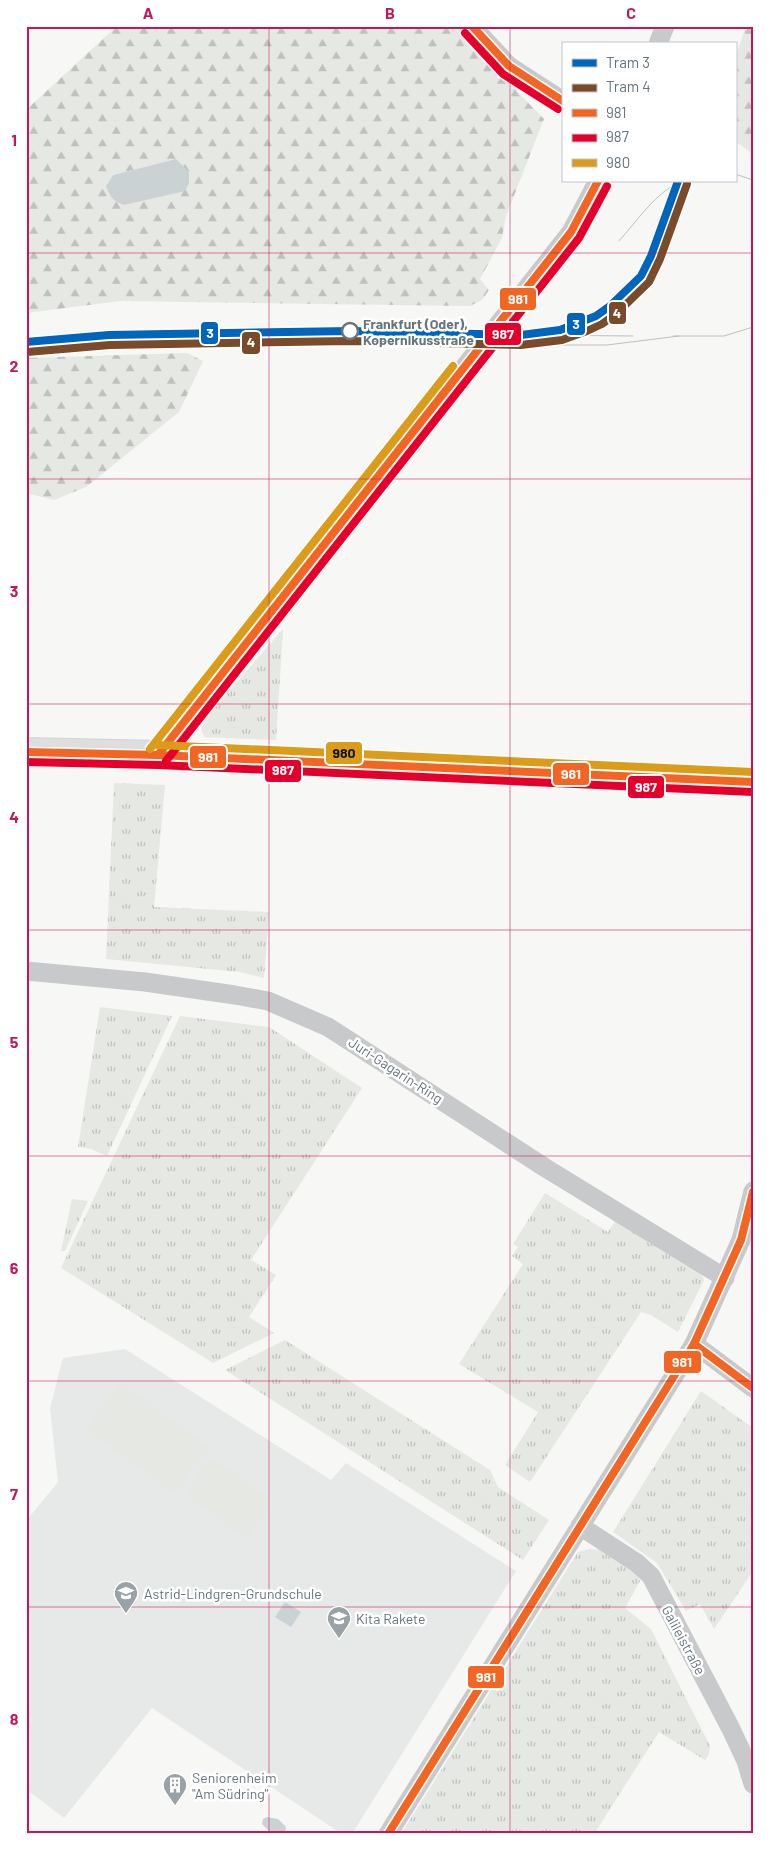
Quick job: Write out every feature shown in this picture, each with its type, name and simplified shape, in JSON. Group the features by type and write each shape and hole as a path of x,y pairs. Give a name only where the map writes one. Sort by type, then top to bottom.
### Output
{"main road":[{"path":"31,748 753,782"}],"street":[{"path":"472,26 509,66 562,99"},
{"path":"659,42 665,26"},
{"path":"158,755 484,345 498,324 571,232 597,182"},
{"name":"Juri-Gagarin-Ring","path":"26,971 189,987 268,1001 298,1013 328,1027 544,1167 725,1278"},
{"path":"388,1834 694,1344 741,1240 753,1191"},
{"path":"694,1344 753,1388"},
{"name":"Galileistraße","path":"580,1526 637,1563 651,1576 732,1728 746,1761 753,1784"}],"shaded area":[{"path":"176,159 189,172 189,183 185,191 124,205 112,198 109,193 106,186 113,175"},
{"path":"125,1349 331,1480 346,1463 516,1571 352,1834 342,1834 152,1708 64,1818 26,1789 26,1521 58,1482 50,1408 63,1358"},
{"path":"285,1602 301,1612 291,1627 275,1617"},
{"path":"267,1817 278,1819 286,1827 285,1834 272,1834 262,1824 263,1819"}],"green space":[{"path":"117,26 460,26 468,41 544,119 506,216 502,238 480,279 489,290 482,300 470,306 121,301 26,313 26,110","holes":["176,159 106,186 113,175"]},
{"path":"746,26 753,26 753,154 736,142 736,56"},
{"path":"187,353 203,361 179,412 86,487 54,500 30,494 26,490 26,438 28,436 26,434 26,358"},
{"path":"283,629 276,740 205,737 201,730 207,716"},
{"path":"114,783 165,785 154,907 269,912 264,978 240,972 106,959"},
{"path":"100,1007 172,1016 107,1156 91,1149 78,1147"},
{"path":"180,1016 269,1027 362,1088 251,1260 276,1275 249,1317 274,1333 213,1363 61,1268"},
{"path":"545,1193 608,1232 616,1220 701,1273 704,1280 678,1332 651,1315 641,1312 530,1482 505,1465 538,1412 459,1364 523,1264 512,1256 518,1247 513,1244"},
{"path":"72,1199 88,1201 65,1251 61,1251"},
{"path":"285,1340 490,1470 498,1487 549,1520 523,1560 225,1370"},
{"path":"120,1383 209,1447 175,1493 87,1429"},
{"path":"701,1391 753,1428 753,1571 714,1629 700,1604 686,1611 657,1563 613,1532"},
{"path":"212,1457 273,1502 246,1538 185,1493"},
{"path":"589,1549 605,1550 637,1574 640,1581 625,1608 651,1629 710,1746 709,1754 705,1760 659,1732 594,1834 401,1834 578,1552"}],"tram line":[{"path":"736,174 753,180"},
{"name":"3","path":"26,342 109,335 350,331 521,335 560,330 596,316 610,306 641,276 651,256 678,182"},
{"path":"619,241 655,200 679,182"},
{"name":"4","path":"27,352 110,345 350,341 521,345 562,340 602,324 616,314 649,282 660,259 687,184"},
{"path":"673,336 724,336 753,327"},
{"path":"412,333 484,345 607,345 679,336"},
{"path":"521,335 633,336"}],"transit line":[{"name":"981","path":"472,26 509,66 562,100"},
{"name":"987","path":"465,33 503,74 558,109"},
{"name":"981","path":"158,755 571,232 597,182"},
{"name":"987","path":"166,761 579,238 607,186"},
{"name":"980","path":"150,749 453,366"},
{"name":"980","path":"158,745 753,772"},
{"name":"981","path":"26,752 158,755 753,782"},
{"name":"987","path":"26,762 158,765 753,792"},
{"name":"981","path":"388,1834 694,1344 741,1240 753,1192"},
{"name":"981","path":"694,1344 753,1388"}],"place":[{"name":"Frankfurt (Oder), Kopernikusstraße","path":"350,331"},
{"name":"Astrid-Lindgren-Grundschule","path":"126,1614"},
{"name":"Kita Rakete","path":"339,1639"},
{"name":"Seniorenheim \"Am Südring\"","path":"175,1806"}]}
